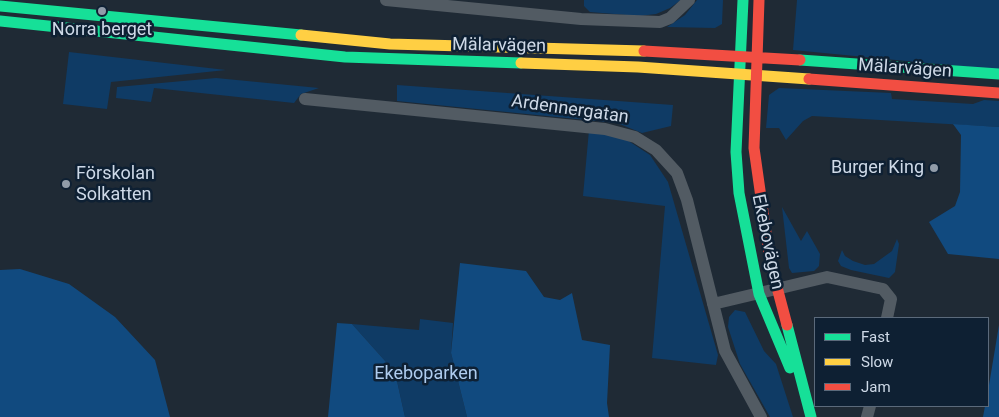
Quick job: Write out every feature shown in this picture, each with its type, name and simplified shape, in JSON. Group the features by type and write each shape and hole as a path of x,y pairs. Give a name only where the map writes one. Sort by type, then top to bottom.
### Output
{"main road":[{"name":"Ekebovägen","path":"743,0 738,55 736,152 739,193 759,294 810,413"},
{"name":"Ekebovägen","path":"759,0 759,56 754,148 760,197 777,289 798,359 810,413"},
{"name":"Mälarvägen","path":"0,6 390,44 759,56 999,74"},
{"name":"Mälarvägen","path":"0,21 345,57 638,67 999,93"}],"street":[{"path":"386,0 581,19 660,22 670,18 688,0"},
{"name":"Ardennergatan","path":"305,100 598,129 635,137 656,150 677,173 687,200 725,351 761,417"},
{"path":"713,304 827,277 884,289 891,299 887,317"}],"green space":[{"path":"584,0 681,0 670,8 656,14 639,16 590,12 584,6"},
{"path":"697,0 723,0 722,24 715,28 667,27 685,15"},
{"path":"797,0 999,0 999,70 793,50"},
{"path":"69,52 226,70 111,82 107,109 63,104"},
{"path":"216,78 319,88 301,94 294,103 154,88 151,102 116,98 117,87"},
{"path":"397,85 673,105 671,126 642,133 617,123 397,101"},
{"path":"779,88 891,93 892,99 973,104 984,100 999,101 999,127 812,116 803,121 786,140 779,128 766,128 769,95"},
{"path":"589,130 624,138 650,155 668,182 718,355 716,365 652,358 665,206 583,196"},
{"path":"782,207 801,241 807,231 820,254 819,266 814,271 792,273 789,268"},
{"path":"897,239 899,244 895,272 889,278 851,270 841,266 838,261 842,250 845,256 853,261 865,265 874,264 892,251"},
{"path":"735,310 745,312 764,351 776,364 793,417 770,417 740,364 728,327 729,317"},
{"name":"Ekeboparken","path":"420,319 453,323 451,353 467,417 405,417 395,372 352,324 419,330"}],"shaded area":[{"path":"953,124 999,127 999,259 948,254 929,222 955,206 960,192 961,135"},
{"path":"460,263 526,271 544,297 560,300 572,293 582,340 610,345 607,403 609,417 467,417 451,353"},
{"path":"20,269 69,284 115,317 155,360 170,417 0,417 0,270"},
{"path":"337,323 352,324 395,372 405,417 328,417"},
{"path":"999,325 999,417 983,417 985,407 989,407 989,385"}],"traffic: fast":[{"path":"743,0 736,152 739,193 759,294 790,368"},
{"path":"0,6 301,35"},
{"path":"0,21 345,57 521,63"},
{"path":"800,60 999,74"},
{"path":"787,325 811,417"}],"traffic: slow":[{"path":"301,35 390,44 644,51"},
{"path":"521,63 638,67 809,79"}],"traffic: jam":[{"path":"759,0 754,148 770,261 787,325"},
{"path":"644,51 800,60"},
{"path":"809,79 999,93"}],"place":[{"name":"Norra berget","path":"102,11"},
{"name":"Burger King","path":"934,168"},
{"name":"Förskolan Solkatten","path":"66,184"}]}
